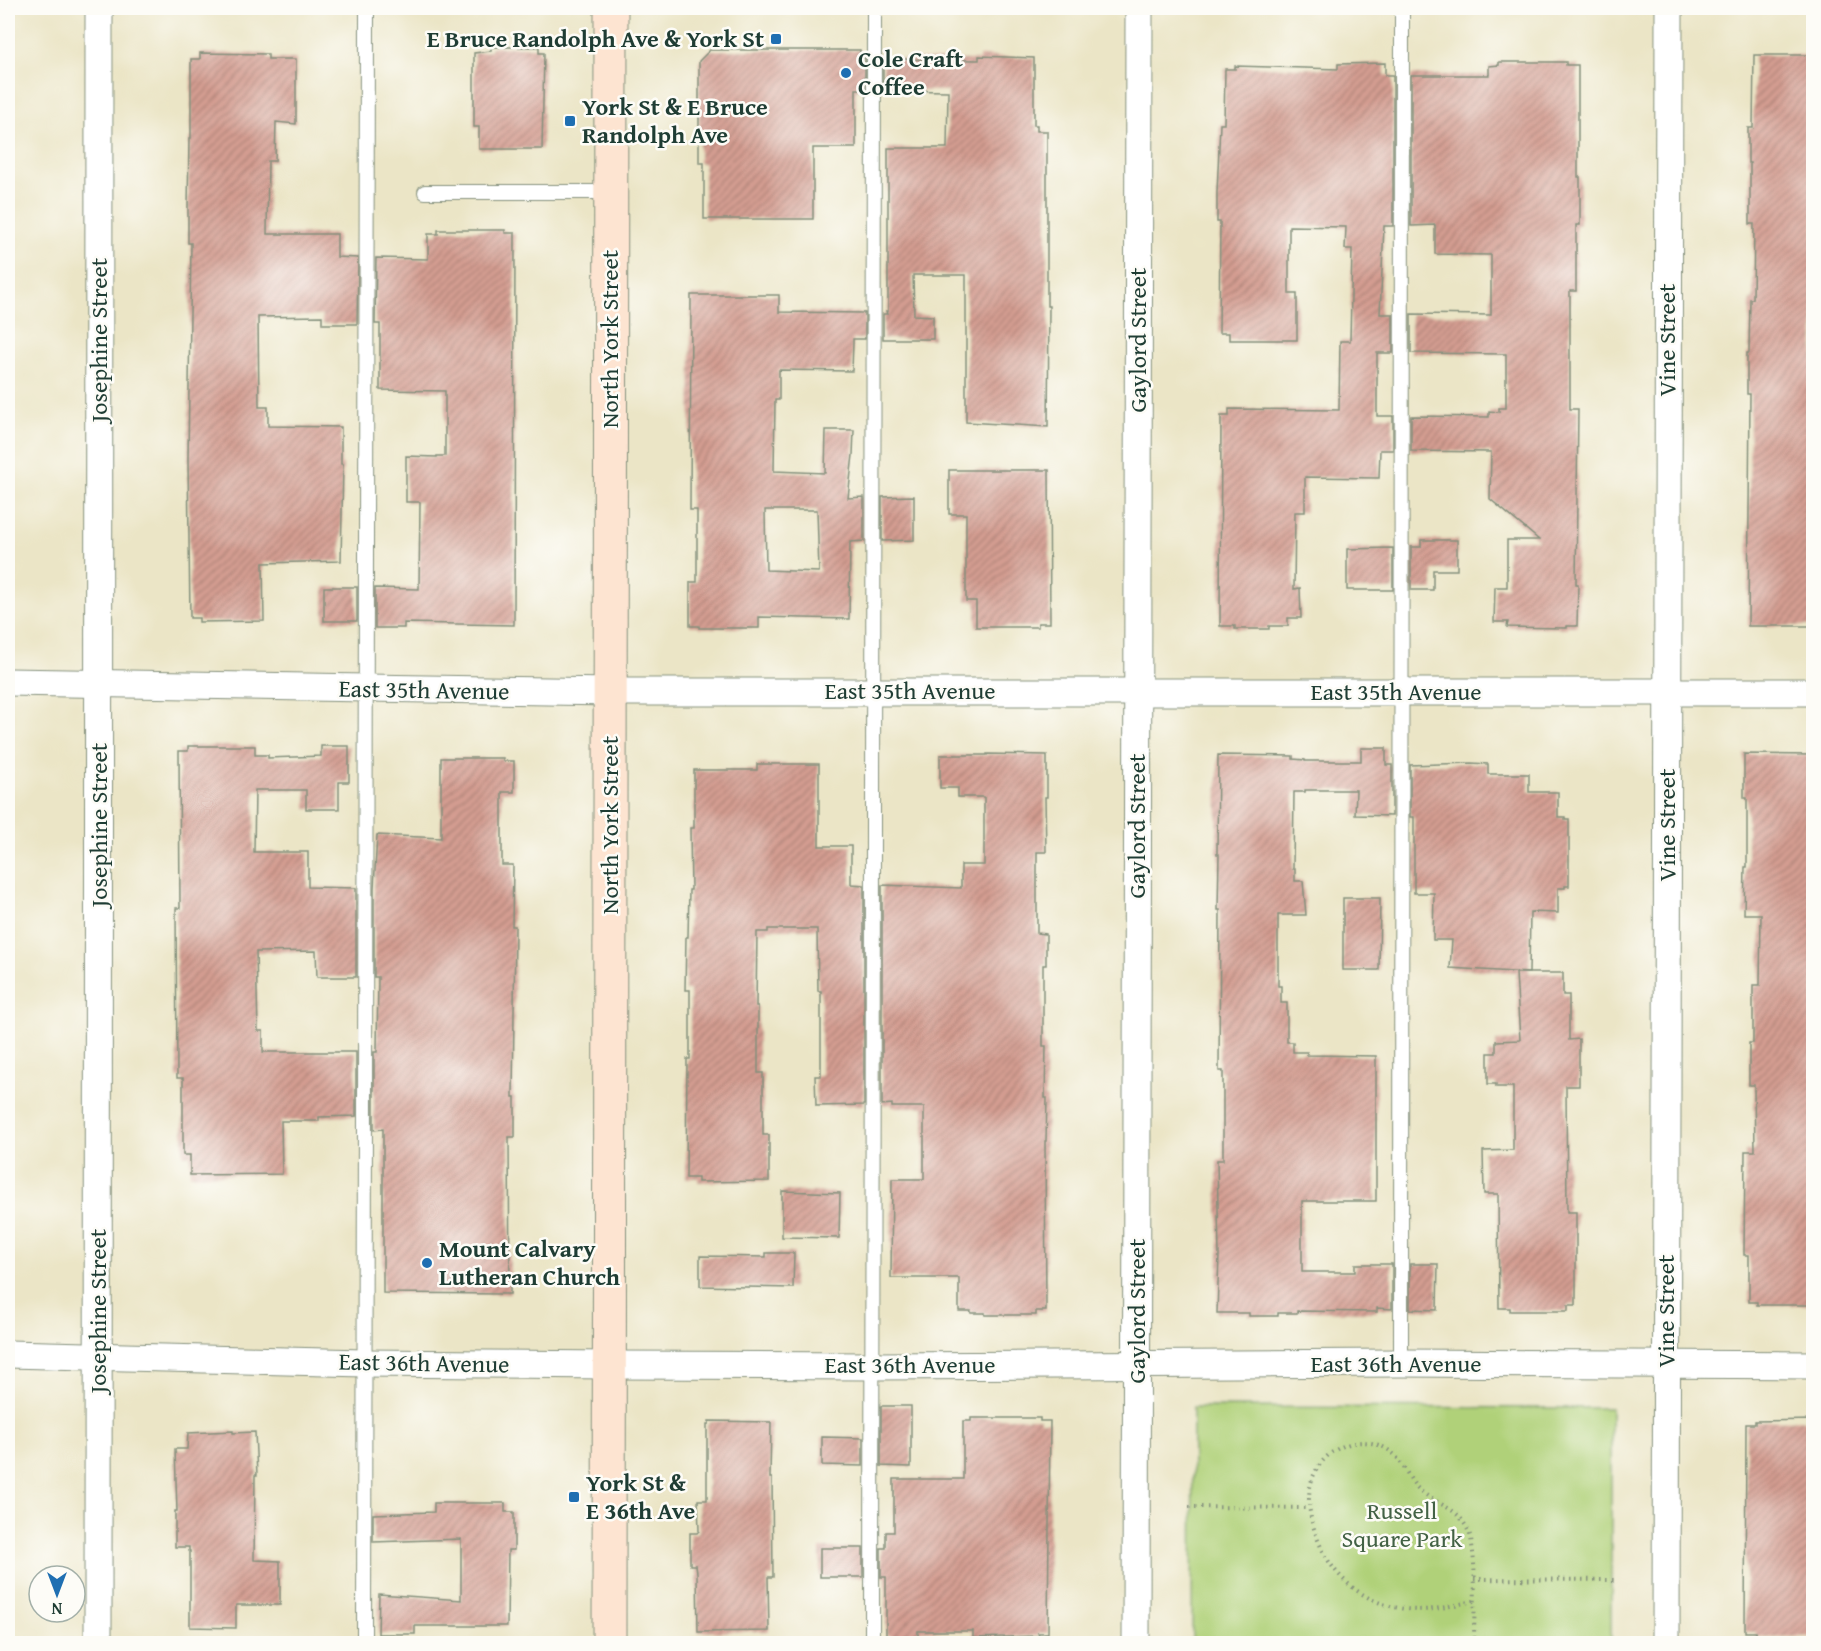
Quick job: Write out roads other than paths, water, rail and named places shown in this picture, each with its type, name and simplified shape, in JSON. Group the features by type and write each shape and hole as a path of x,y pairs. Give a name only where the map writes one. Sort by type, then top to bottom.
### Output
{"main road":[{"name":"North York Street","path":"609,1644 611,8"}],"street":[{"name":"Josephine Street","path":"98,1644 99,8"},
{"name":"Gaylord Street","path":"1136,1644 1139,8"},
{"name":"Vine Street","path":"1666,1644 1669,8"},
{"name":"East 35th Avenue","path":"8,682 610,692 1814,692"},
{"name":"East 36th Avenue","path":"8,1354 364,1363 609,1365 1401,1363 1814,1365"}],"lane":[{"path":"364,1644 367,8"},
{"path":"872,1644 874,8"},
{"path":"1401,1363 1402,8"},
{"path":"425,192 610,192"}],"place":[{"name":"E Bruce Randolph Ave & York St","path":"776,39"},
{"name":"Cole Craft Coffee","path":"846,73"},
{"name":"York St & E Bruce Randolph Ave","path":"570,121"},
{"name":"Mount Calvary Lutheran Church","path":"427,1263"},
{"name":"York St & E 36th Ave","path":"574,1497"}],"park label":[{"name":"Russell Square Park","path":"1402,1525"}]}
